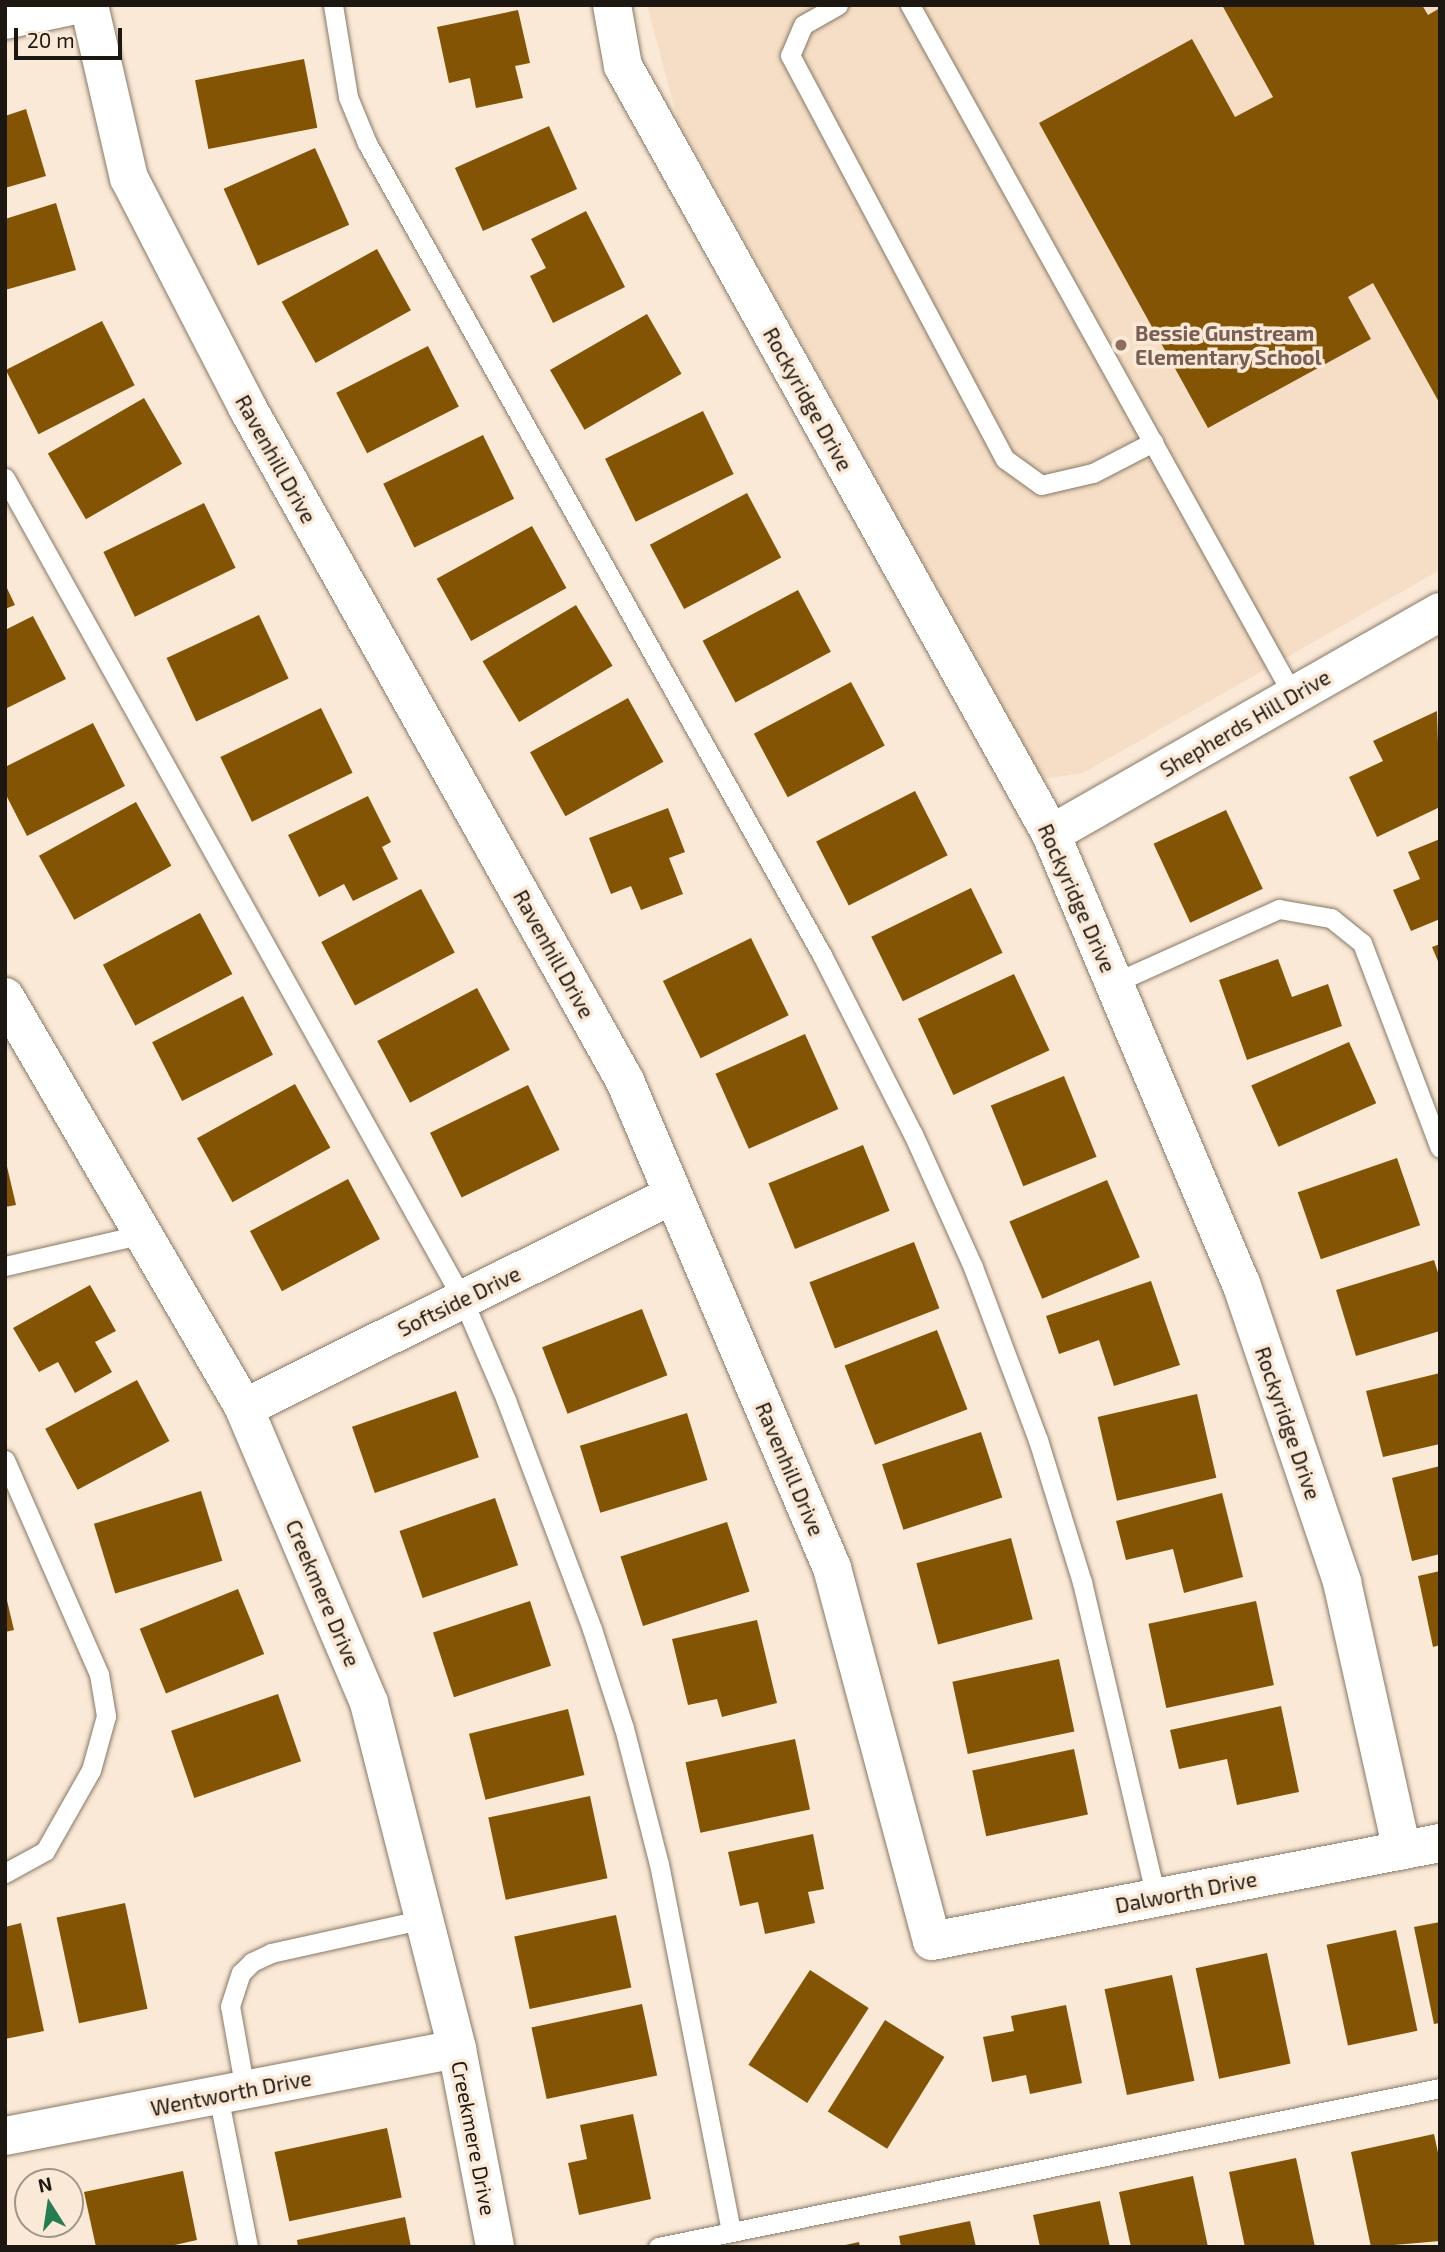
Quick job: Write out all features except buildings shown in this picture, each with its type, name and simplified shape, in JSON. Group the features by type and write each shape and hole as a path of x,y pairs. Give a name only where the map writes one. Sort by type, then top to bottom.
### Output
{"street":[{"path":"5,20 76,5"},
{"name":"Ravenhill Drive","path":"89,5 129,178 247,407 625,1080 832,1568 932,1941"},
{"name":"Rockyridge Drive","path":"612,5 623,66 1051,834 1241,1283 1342,1582 1402,1850"},
{"name":"Shepherds Hill Drive","path":"1051,834 1440,612"},
{"name":"Creekmere Drive","path":"5,997 244,1408 369,1703 457,2049 495,2247"},
{"name":"Softside Drive","path":"244,1408 673,1195"},
{"name":"Dalworth Drive","path":"932,1941 1440,1843"},
{"name":"Wentworth Drive","path":"5,2136 457,2049"}],"lane":[{"path":"333,5 348,97 367,144 821,954 913,1134 973,1267 1038,1440 1082,1582 1156,1898"},
{"path":"838,5 803,25 790,55 1005,459 1041,485 1093,473 1153,442"},
{"path":"910,5 1293,695"},
{"path":"5,478 463,1300 545,1501 624,1728 659,1864 731,2231"},
{"path":"1114,983 1279,909 1332,918 1362,943 1440,1148"},
{"path":"5,1266 144,1234"},
{"path":"5,1460 99,1674 106,1716 91,1770 45,1851 5,1873"},
{"path":"248,2247 232,2093 230,2006 241,1973 252,1962 271,1953 424,1919"},
{"path":"658,2247 1440,2088"}],"shaded area":[{"name":"Bessie Gunstream Elementary School","path":"647,5 1440,5 1440,570 1083,773 1043,779 678,121"}],"place":[{"name":"Bessie Gunstream Elementary School","path":"1121,345"}]}
